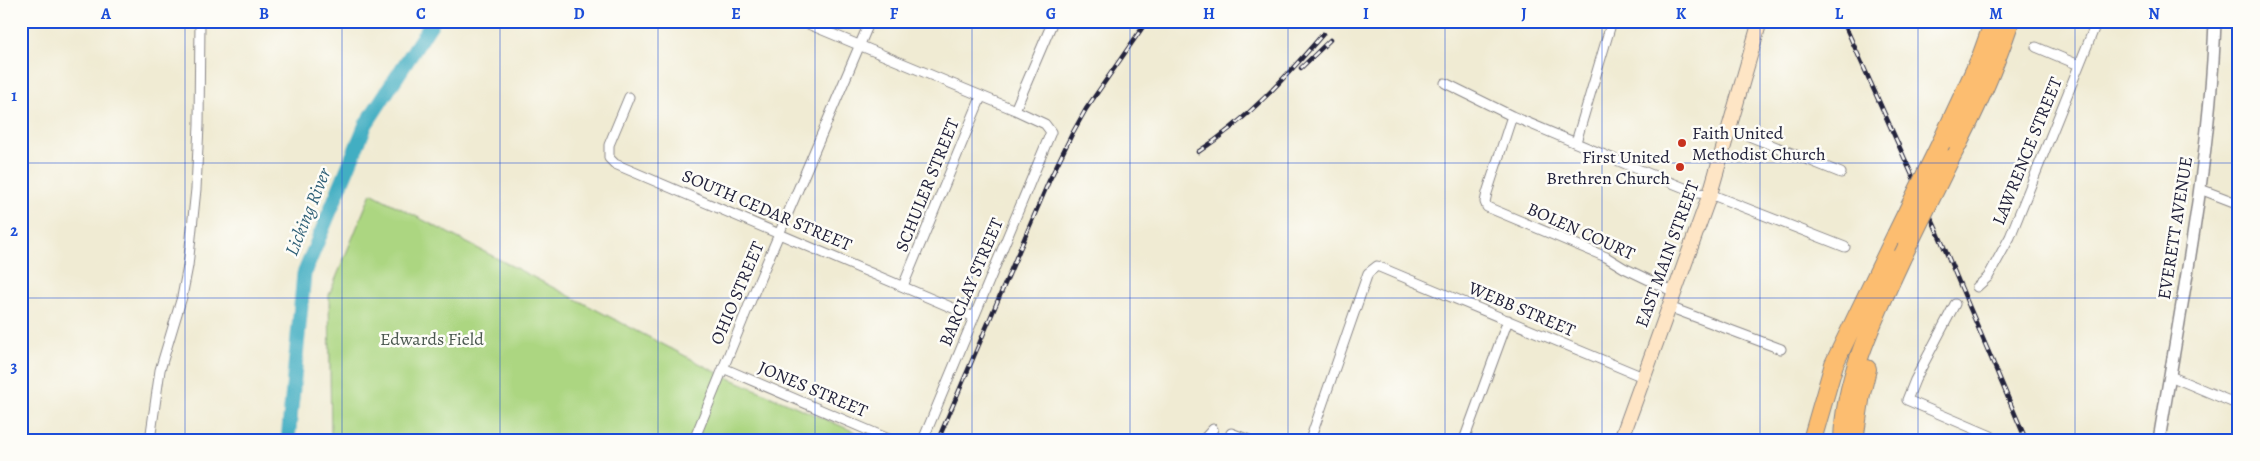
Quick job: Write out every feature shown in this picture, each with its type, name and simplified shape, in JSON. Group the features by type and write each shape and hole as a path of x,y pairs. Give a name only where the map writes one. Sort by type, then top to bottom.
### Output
{"highway":[{"path":"1812,440 1834,364 1981,57 1994,21"},
{"path":"1843,440 1844,417 1860,353 1903,255 1974,113 1998,56 2010,21"},
{"path":"1854,440 1878,310"},
{"path":"1830,440 1832,416 1849,335"}],"main road":[{"name":"EAST MAIN STREET","path":"1623,439 1643,378 1710,194 1760,21"}],"street":[{"path":"150,440 160,370 182,297 188,266 196,189 200,21"},
{"path":"801,21 1015,110 1053,21"},
{"name":"OHIO STREET","path":"694,440 870,21"},
{"path":"1576,142 1612,21"},
{"name":"LAWRENCE STREET","path":"1977,287 1988,277 2010,237 2097,21"},
{"name":"EVERETT AVENUE","path":"2159,440 2200,189 2212,76 2215,21"},
{"path":"2036,46 2079,64"},
{"path":"1445,83 1512,116 1688,190 1710,194 1845,247"},
{"name":"SOUTH CEDAR STREET","path":"629,97 609,145 609,158 615,164 974,317"},
{"name":"SCHULER STREET","path":"903,286 981,97"},
{"name":"BARCLAY STREET","path":"923,440 1050,138 1051,132 1046,124 1015,110"},
{"name":"BOLEN COURT","path":"1512,116 1486,193 1485,202 1490,209 1606,257 1624,268 1674,292"},
{"path":"1729,128 1841,173"},
{"path":"2200,189 2239,204"},
{"name":"WEBB STREET","path":"1310,440 1368,273 1377,266 1643,378"},
{"path":"1955,304 1915,380 1907,400 1991,436 1993,440"},
{"path":"1669,307 1782,349"},
{"path":"1464,440 1508,320"},
{"name":"JONES STREET","path":"723,368 891,440"},
{"path":"2170,376 2239,405"},
{"path":"1203,440 1213,429"},
{"path":"1231,433 1249,440"}],"green space":[{"name":"Edwards Field","path":"371,193 722,375 874,440 331,440 329,295"}],"waterway":[{"name":"Licking River","path":"288,440 304,274 366,124 433,21"}],"railway":[{"path":"938,440 1049,181 1072,134 1086,109 1147,21"},
{"path":"1843,21 1938,233 2026,440"},
{"path":"1198,152 1216,140 1265,98 1323,34"},
{"path":"1301,68 1330,40"}],"place":[{"name":"Faith United Methodist Church","path":"1682,143"},
{"name":"First United Brethren Church","path":"1680,167"}]}
